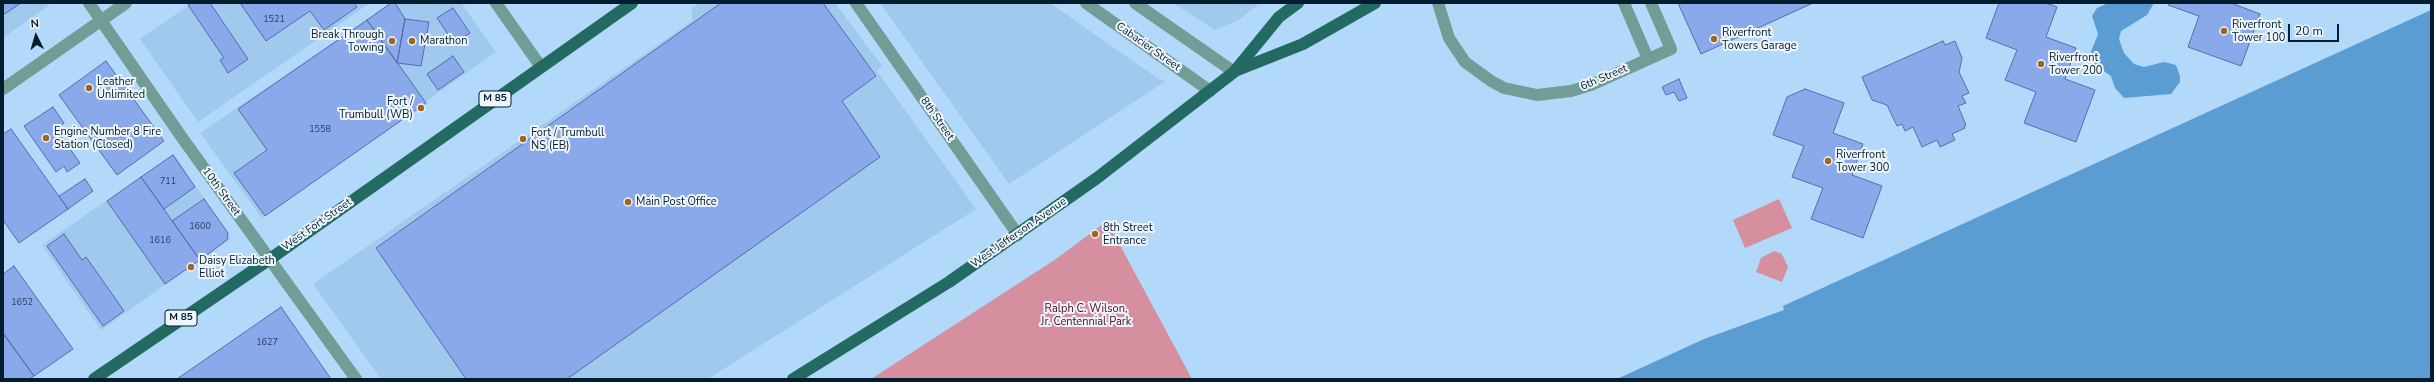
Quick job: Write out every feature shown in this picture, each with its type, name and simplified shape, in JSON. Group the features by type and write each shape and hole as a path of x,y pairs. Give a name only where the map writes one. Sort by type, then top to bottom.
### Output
{"main road":[{"name":"M 85","path":"541,67 632,3"},
{"name":"West Jefferson Avenue","path":"793,379 1018,235 1097,178 1234,72 1279,17 1298,3"},
{"name":"West Jefferson Avenue","path":"1234,72 1303,44 1375,3"},
{"name":"West Fort Street","path":"94,379 270,259 541,67"}],"street":[{"name":"10th Street","path":"89,3 183,139 356,379"},
{"path":"3,89 126,3"},
{"path":"496,3 541,67"},
{"name":"8th Street","path":"856,3 1018,235"},
{"name":"Cabacier Street","path":"1086,3 1210,90"},
{"path":"1135,3 1234,72"},
{"name":"6th Street","path":"1438,3 1443,24 1456,51 1465,62 1491,81 1518,92 1554,94 1591,85 1671,49 1651,3"},
{"path":"1624,3 1648,59"}],"shaded area":[{"path":"3,3 52,3 3,38"},
{"path":"192,3 370,3 198,122 140,39"},
{"path":"391,3 461,3 496,52 262,218 200,133"},
{"name":"Main Post Office","path":"700,3 835,3 882,66 877,71 976,209 708,379 381,379 313,284 692,21 692,8"},
{"path":"880,3 1050,3 1160,80 1166,81 1009,184"},
{"path":"1173,3 1260,3 1239,20 1215,30"},
{"path":"2108,3 2154,3 2147,15 2121,31 2119,39 2124,53 2134,64 2144,67 2164,62 2176,65 2180,76 2180,82 2171,94 2124,98 2115,88 2111,76 2094,64 2091,52 2098,34 2092,16 2097,8"},
{"path":"2431,10 2431,379 1617,379 1704,339 1784,310 1783,306"},
{"path":"174,154 231,238 101,330 42,245"}],"green space":[{"path":"1779,199 1792,228 1745,248 1733,220"},
{"name":"Ralph C. Wilson, Jr. Centennial Park","path":"1107,221 1192,379 871,379 1056,259"},
{"path":"1774,251 1782,254 1788,267 1782,282 1756,272 1761,258"}],"building":[{"path":"3,3 21,3 3,15"},
{"path":"192,3 210,3 248,59 228,73 220,60 224,58 188,5"},
{"path":"240,3 354,3 357,7 324,30 310,11 266,41"},
{"name":"Break Through Towing","path":"391,3 395,3 405,19 397,63 367,20"},
{"name":"Main Post Office","path":"721,3 823,3 876,76 842,101 880,157 567,379 466,379 376,248"},
{"name":"Riverfront Towers Garage","path":"1678,3 1813,3 1701,54"},
{"name":"Riverfront Tower 200","path":"1999,3 2046,3 2057,7 2046,37 2076,48 2065,79 2095,90 2076,142 2024,123 2036,92 2005,80 2017,50 1986,38"},
{"name":"Riverfront Tower 100","path":"2169,3 2231,3 2260,14 2241,66 2188,47 2199,16 2168,5"},
{"path":"453,8 470,33 454,43 437,18"},
{"path":"405,19 429,22 421,66 397,63"},
{"path":"367,20 426,103 265,216 234,173 267,150 238,109"},
{"path":"1943,41 1945,45 1955,41 1962,58 1959,72 1969,93 1962,96 1966,103 1958,106 1966,125 1964,126 1965,128 1952,134 1955,140 1940,147 1937,140 1922,147 1913,127 1905,131 1902,124 1897,126 1887,105 1872,100 1862,77"},
{"path":"453,56 464,72 438,90 427,74"},
{"path":"106,61 164,141 117,175 59,95"},
{"path":"1679,79 1687,98 1679,101 1674,92 1666,95 1662,87"},
{"name":"Riverfront Tower 300","path":"1805,89 1844,103 1833,133 1863,144 1852,175 1882,186 1863,238 1811,219 1823,188 1792,177 1804,146 1773,135 1787,97"},
{"path":"53,107 64,123 56,129 80,163 67,172 64,166 56,172 24,126"},
{"path":"11,129 68,209 19,243 3,220 3,134"},
{"path":"173,155 195,187 164,209 141,177"},
{"path":"141,177 200,260 165,284 107,201"},
{"path":"85,179 93,191 68,209 59,196"},
{"path":"204,199 228,233 227,240 200,260 172,221"},
{"path":"64,234 82,260 86,257 124,311 103,326 47,246"},
{"path":"14,266 73,349 34,376 3,333 3,274"},
{"path":"281,307 331,379 177,379"},
{"path":"5,336 34,376 29,379 3,379 3,337"}],"place":[{"name":"Riverfront Tower 100","path":"2224,31"},
{"name":"Riverfront Towers Garage","path":"1714,39"},
{"name":"Break Through Towing","path":"392,41"},
{"name":"Marathon","path":"412,41"},
{"name":"Riverfront Tower 200","path":"2041,64"},
{"name":"Leather Unlimited","path":"89,88"},
{"name":"Fort / Trumbull (WB)","path":"421,108"},
{"name":"Engine Number 8 Fire Station (Closed)","path":"46,138"},
{"name":"Fort / Trumbull NS (EB)","path":"523,139"},
{"name":"Riverfront Tower 300","path":"1828,161"},
{"name":"Main Post Office","path":"628,202"},
{"name":"8th Street Entrance","path":"1095,234"},
{"name":"Daisy Elizabeth Elliot","path":"191,267"}]}
